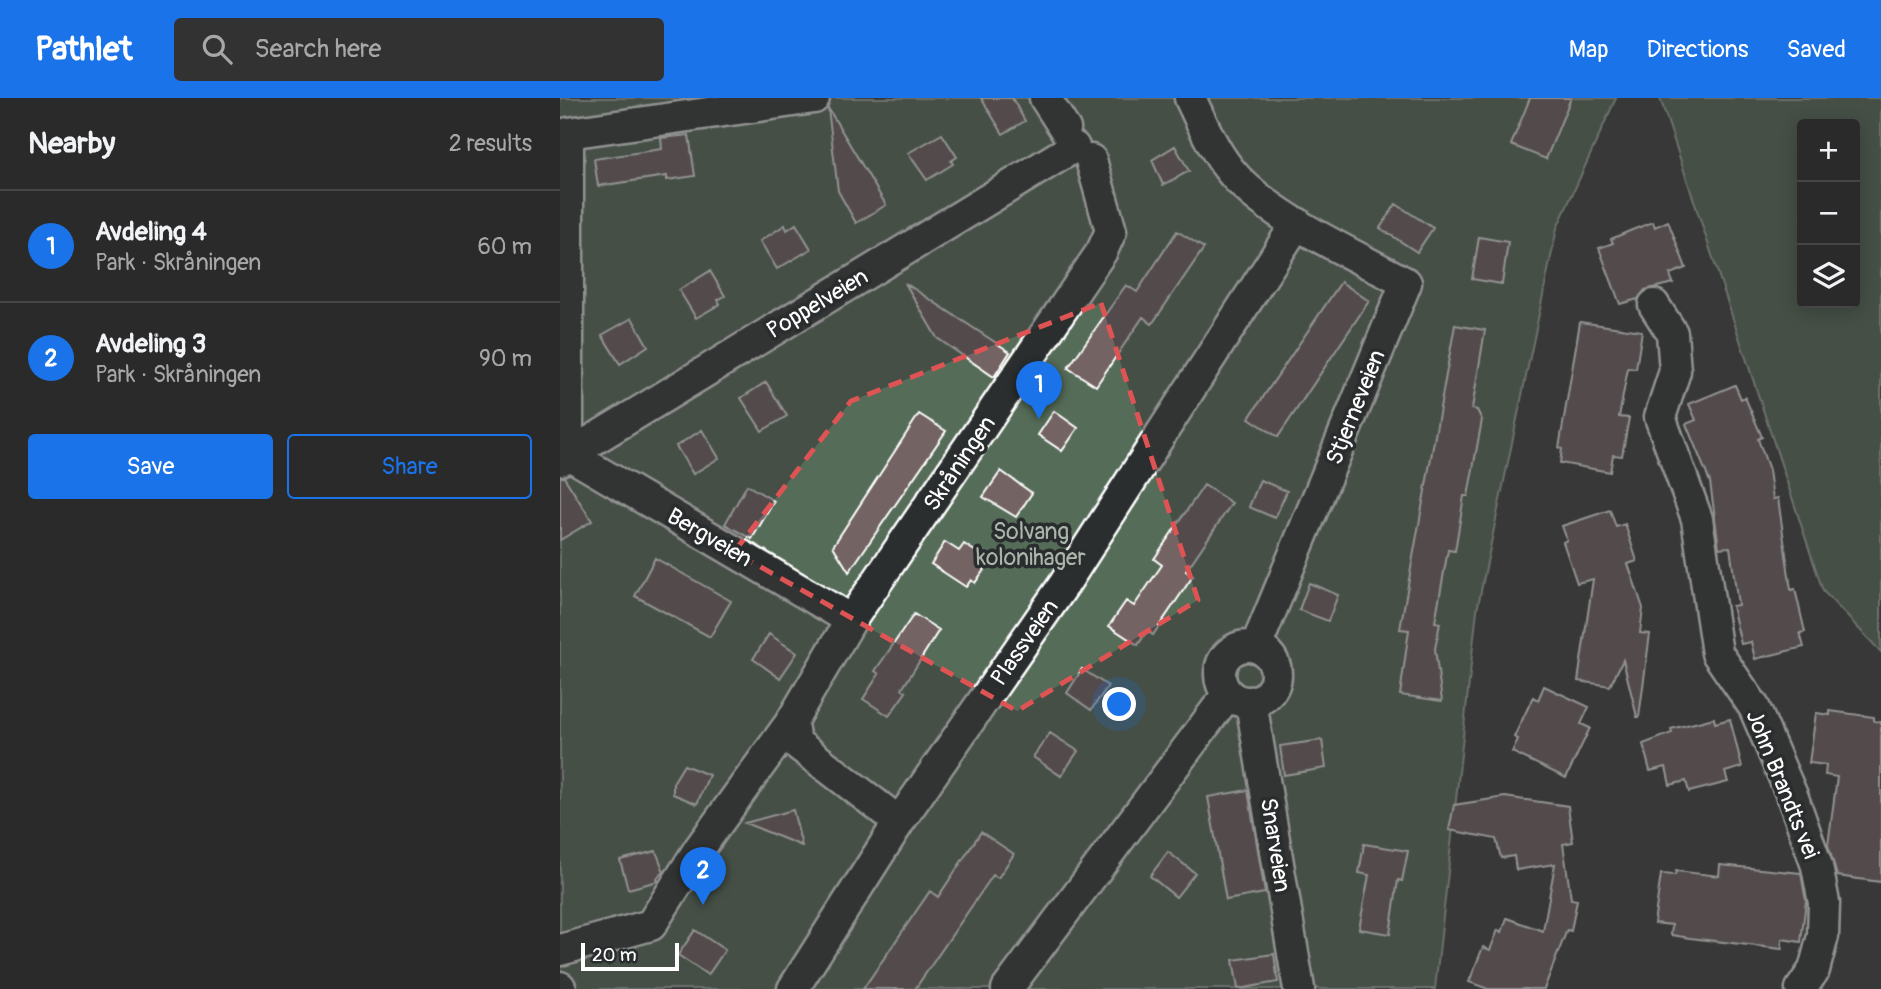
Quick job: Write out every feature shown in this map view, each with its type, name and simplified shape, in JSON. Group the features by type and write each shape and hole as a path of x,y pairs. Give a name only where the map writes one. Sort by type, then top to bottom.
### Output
{"street":[{"path":"564,457 568,133 814,98"},
{"name":"Skråningen","path":"560,950 651,925 699,849 791,722 852,620 1102,251 1111,231 1077,145 1045,98"},
{"path":"1190,98 1229,170 1260,197 1297,223"},
{"name":"Poppelveien","path":"564,457 1077,145"},
{"name":"Stjerneveien","path":"1255,647 1406,283 1297,223"},
{"name":"Plassveien","path":"793,989 899,822 1065,583 1297,223"},
{"name":"John Brandts vei","path":"1654,305 1672,333 1675,371 1660,417 1697,519 1717,653 1754,707 1793,798 1817,866 1824,903 1823,936 1814,970 1801,989"},
{"name":"Bergveien","path":"564,457 852,620"},
{"path":"1007,989 1239,698 1266,695 1275,682 1276,673 1270,657 1255,647 1233,649 1222,662 1220,679 1239,698"},
{"name":"Snarveien","path":"1239,698 1300,989"},
{"path":"791,722 796,743 899,822"}],"highlighted area":[{"path":"1101,303 1198,600 1017,711 734,552 851,401"}],"green space":[{"name":"Solvang kolonihager","path":"560,98 1616,98 1557,228 1477,610 1435,989 560,989"},
{"path":"1660,98 1881,98 1881,652 1823,591"}],"building":[{"path":"981,98 1012,98 1025,121 1003,134"},
{"path":"1530,98 1571,98 1546,159 1511,145"},
{"path":"828,108 886,205 856,223 838,191"},
{"path":"942,134 957,157 951,161 953,164 927,180 908,153"},
{"path":"689,135 695,176 667,180 667,176 598,186 594,159 662,149 661,138"},
{"path":"1175,146 1189,171 1163,185 1152,160"},
{"path":"1396,204 1433,228 1417,252 1380,228"},
{"path":"1668,221 1686,268 1670,274 1673,283 1645,290 1638,299 1620,304 1599,248 1613,243 1611,239 1632,230 1653,222 1655,227"},
{"path":"796,224 811,249 777,269 760,241 785,225 787,230"},
{"path":"1177,231 1204,248 1152,324 1143,317 1096,386 1068,368 1126,285 1137,292"},
{"path":"1479,237 1508,242 1502,284 1472,279"},
{"path":"710,271 725,296 718,300 720,304 696,318 679,290"},
{"path":"1341,282 1369,301 1278,437 1249,418"},
{"path":"905,283 1010,352 994,377 937,338"},
{"path":"632,318 648,346 620,364 602,335"},
{"path":"1580,322 1642,331 1636,369 1628,368 1619,417 1629,418 1622,456 1613,455 1610,472 1560,463 1562,449 1559,448"},
{"path":"1455,325 1485,330 1472,409 1477,410 1482,420 1468,496 1464,496 1455,551 1448,550 1435,622 1440,623 1435,649 1442,701 1400,695 1409,630 1400,629"},
{"path":"766,382 787,416 762,431 741,398"},
{"path":"1735,385 1741,399 1745,397 1762,437 1758,439 1769,470 1773,499 1778,498 1791,590 1795,589 1805,632 1800,633 1804,647 1755,659 1751,642 1741,644 1732,606 1738,605 1730,547 1719,548 1710,482 1686,424 1696,420 1689,404"},
{"path":"1054,411 1078,428 1062,451 1038,435"},
{"path":"919,414 946,431 849,572 833,546"},
{"path":"702,430 719,458 693,474 676,446"},
{"path":"1001,471 1032,493 1016,517 983,497"},
{"path":"560,477 564,477 592,521 560,540"},
{"path":"1260,480 1287,491 1275,518 1249,507"},
{"path":"747,485 774,501 752,539 725,524"},
{"path":"1204,485 1232,503 1186,571 1193,576 1153,635 1147,631 1138,645 1109,626 1126,601 1134,606 1162,565 1154,559"},
{"path":"1610,510 1616,527 1625,524 1637,561 1628,564 1643,608 1640,633 1650,634 1639,717 1623,660 1610,686 1578,681 1593,579 1577,583 1563,542 1567,540 1562,526"},
{"path":"945,542 959,551 964,544 990,561 975,583 971,580 966,587 931,564"},
{"path":"655,558 731,601 710,637 635,596"},
{"path":"1309,583 1338,595 1328,621 1299,610"},
{"path":"914,614 939,630 902,689 906,692 889,716 863,699 879,674 875,671"},
{"path":"769,634 797,653 780,678 753,659"},
{"path":"1082,669 1108,686 1091,710 1067,693"},
{"path":"1544,686 1589,707 1581,724 1590,728 1566,778 1512,752 1518,739 1514,737 1533,697 1538,700"},
{"path":"1830,711 1874,717 1874,721 1881,722 1881,882 1837,876 1828,845 1837,777 1825,775 1826,765 1809,763 1816,713 1830,715"},
{"path":"1714,718 1715,723 1730,719 1742,767 1725,772 1728,782 1689,792 1686,781 1670,785 1666,767 1650,771 1643,744 1672,733 1671,729"},
{"path":"1050,733 1078,751 1061,776 1033,757"},
{"path":"1322,740 1326,768 1284,775 1280,746"},
{"path":"684,765 709,775 697,804 673,794 673,783"},
{"path":"1248,790 1265,893 1226,900 1208,797"},
{"path":"1505,797 1568,806 1573,842 1563,844 1571,899 1577,900 1571,931 1567,930 1544,989 1488,989 1469,982 1483,947 1490,950 1498,930 1502,932 1507,918 1543,931 1555,864 1516,870 1514,856 1501,858 1496,839 1449,830 1454,805"},
{"path":"793,810 802,846 745,823"},
{"path":"981,832 1014,854 998,878 993,875 915,989 863,989 930,891 938,897"},
{"path":"1364,844 1408,851 1402,881 1398,880 1390,934 1359,929 1369,875 1359,873"},
{"path":"656,851 664,872 657,878 658,881 628,889 620,860"},
{"path":"1168,852 1195,873 1176,897 1150,876"},
{"path":"1720,865 1801,873 1806,901 1801,942 1782,939 1782,949 1690,938 1671,935 1672,925 1654,923 1661,874 1675,875 1676,871 1719,876"},
{"path":"695,930 725,950 708,975 678,955"},
{"path":"1274,954 1278,982 1238,989 1233,960"}],"place":[{"name":"Avdeling 4","path":"1039,419"},
{"name":"Avdeling 3","path":"703,905"}]}
